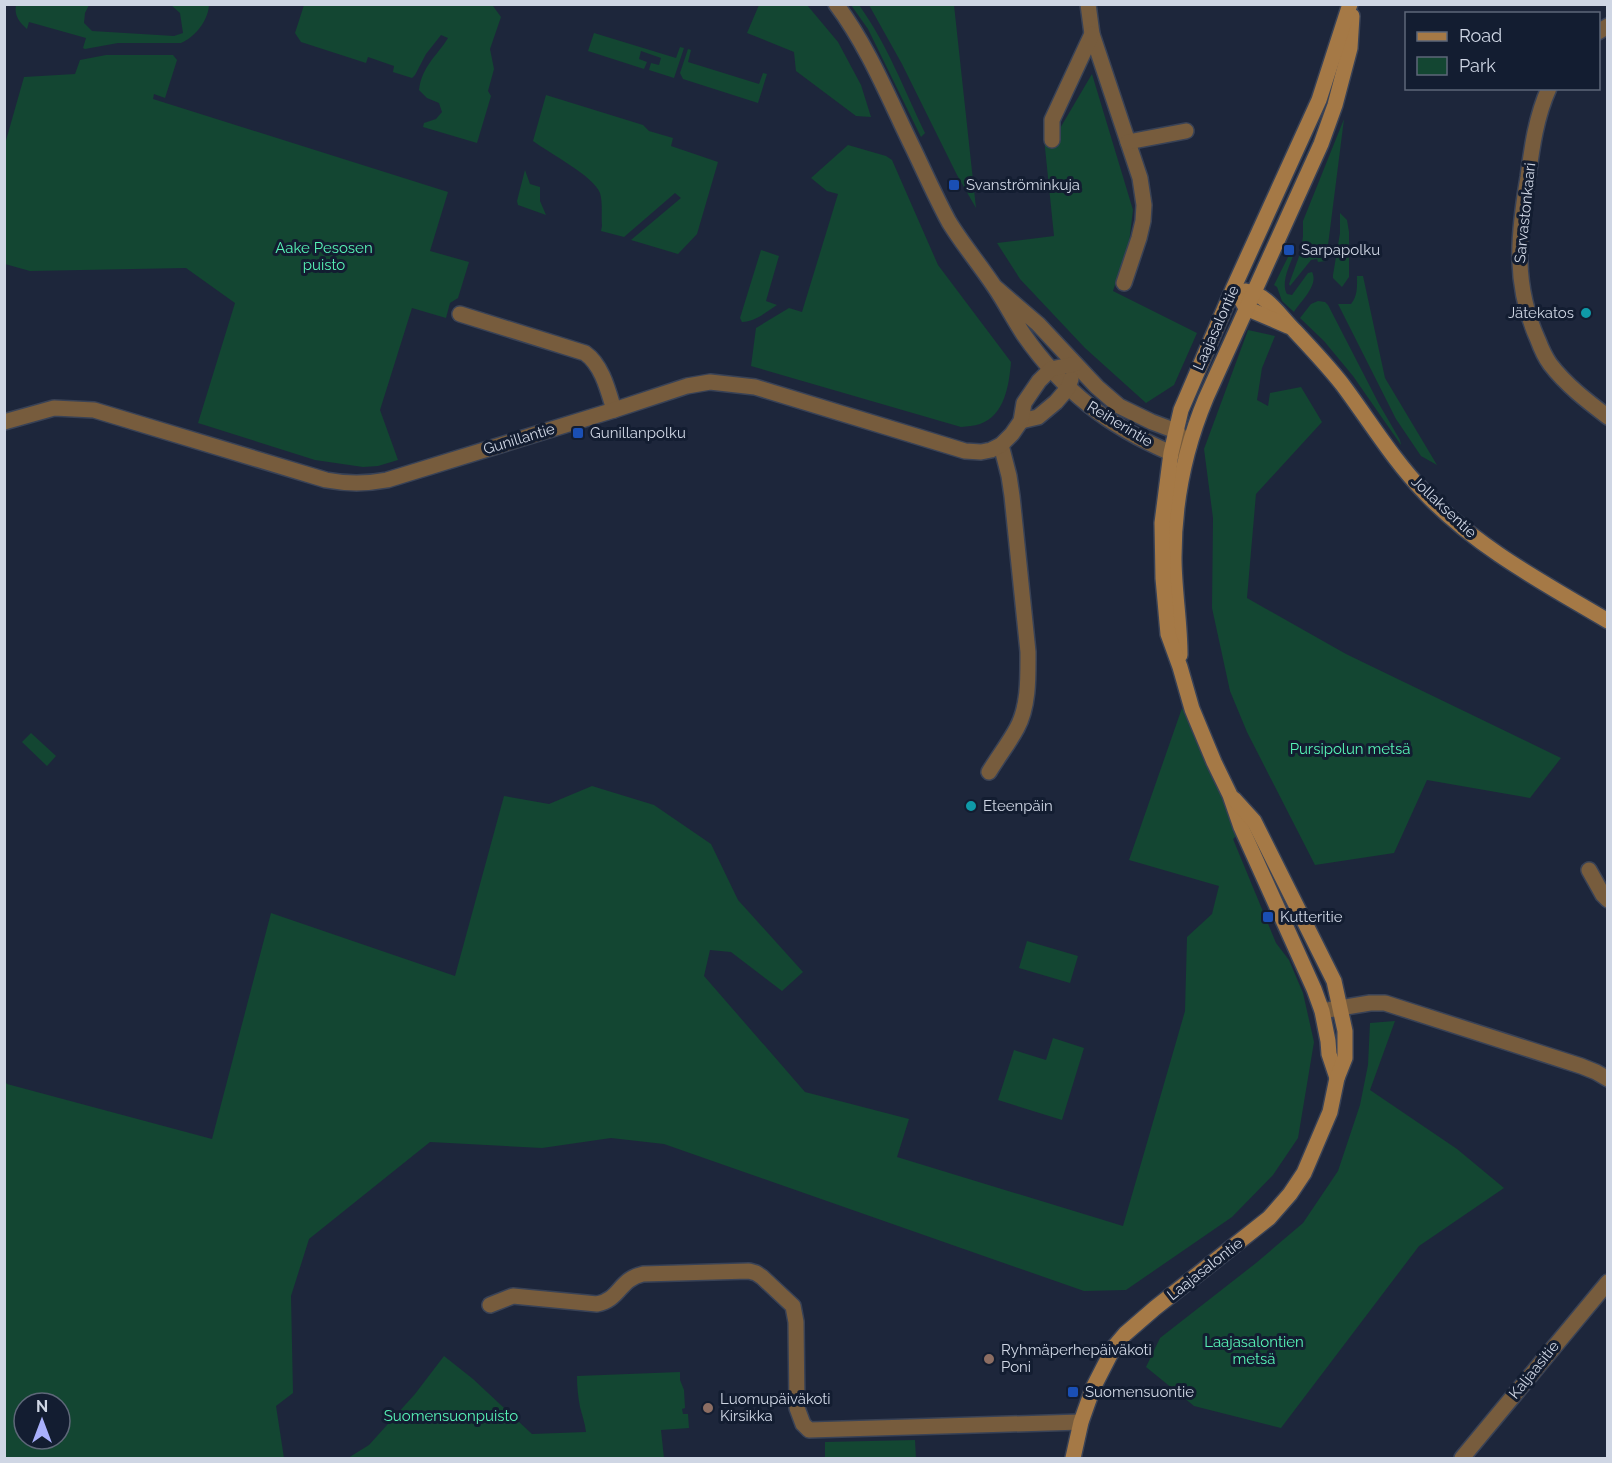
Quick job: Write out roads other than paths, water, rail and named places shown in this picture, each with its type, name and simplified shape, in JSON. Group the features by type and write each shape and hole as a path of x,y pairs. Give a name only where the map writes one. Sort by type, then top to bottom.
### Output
{"main road":[{"name":"Laajasalontie","path":"1337,1078 1329,1054 1322,1011 1192,709 1168,634 1163,578 1162,523 1170,453 1181,410 1319,100 1351,4"},
{"name":"Laajasalontie","path":"1180,667 1174,557 1179,498 1190,446 1198,417 1246,308 1292,213 1321,144 1335,105 1350,48 1351,4"},
{"name":"Jollaksentie","path":"1233,289 1254,292 1267,310 1292,328 1317,353 1424,493 1458,524 1509,561 1608,621"},
{"name":"Jollaksentie","path":"1233,289 1246,308 1267,310"},
{"name":"Laajasalontie","path":"1073,1458 1081,1422 1093,1388 1114,1347 1125,1334 1155,1308 1269,1218 1290,1194 1304,1173 1323,1132 1337,1078 1345,1058 1345,1031 1334,981 1254,821 1230,795"}],"street":[{"name":"Reiherintie","path":"836,4 855,31 874,66 949,222 995,287 1024,335 1051,369 1084,403 1143,441 1170,453 1190,446 1176,431 1119,406 1097,387 1038,324 995,287"},
{"path":"1088,4 1092,34 1140,178 1144,205 1138,242 1124,283"},
{"path":"1052,140 1052,120 1092,34"},
{"name":"Sarvastonkaari","path":"1548,90 1541,105 1536,126 1526,189 1519,256 1521,289 1531,324 1549,362 1565,381 1608,417"},
{"path":"1128,142 1186,131"},
{"path":"460,314 585,353 597,366 614,410"},
{"path":"989,772 1018,726 1028,677 1028,652 1012,496 1001,445 1021,421 1024,403 1039,381 1051,369 1075,364 1068,388 1056,402 1038,417 1021,421"},
{"name":"Gunillantie","path":"4,423 54,408 94,410 326,480 368,484 687,386 710,382 755,387 964,451 981,452 1001,445"},
{"path":"1589,870 1608,900"},
{"path":"1322,1011 1370,1003 1393,1005 1581,1066 1607,1078"},
{"path":"490,1305 513,1296 597,1304 610,1300 629,1279 643,1274 749,1271 762,1277 793,1306 796,1322 797,1408 799,1416 809,1430 1081,1422"},
{"name":"Kaljaasitie","path":"1462,1458 1608,1282"}],"place":[{"name":"Svanströminkuja","path":"954,185"},
{"name":"Sarpapolku","path":"1289,250"},
{"name":"Jätekatos","path":"1586,313"},
{"name":"Gunillanpolku","path":"578,433"},
{"name":"Eteenpäin","path":"971,806"},
{"name":"Kutteritie","path":"1268,917"},
{"name":"Ryhmäperhepäiväkoti Poni","path":"989,1359"},
{"name":"Suomensuontie","path":"1073,1392"},
{"name":"Luomupäiväkoti Kirsikka","path":"708,1408"}],"park label":[{"name":"Aake Pesosen puisto","path":"324,256"},
{"name":"Pursipolun metsä","path":"1350,749"},
{"name":"Laajasalontien metsä","path":"1254,1350"},
{"name":"Suomensuonpuisto","path":"451,1416"}]}
